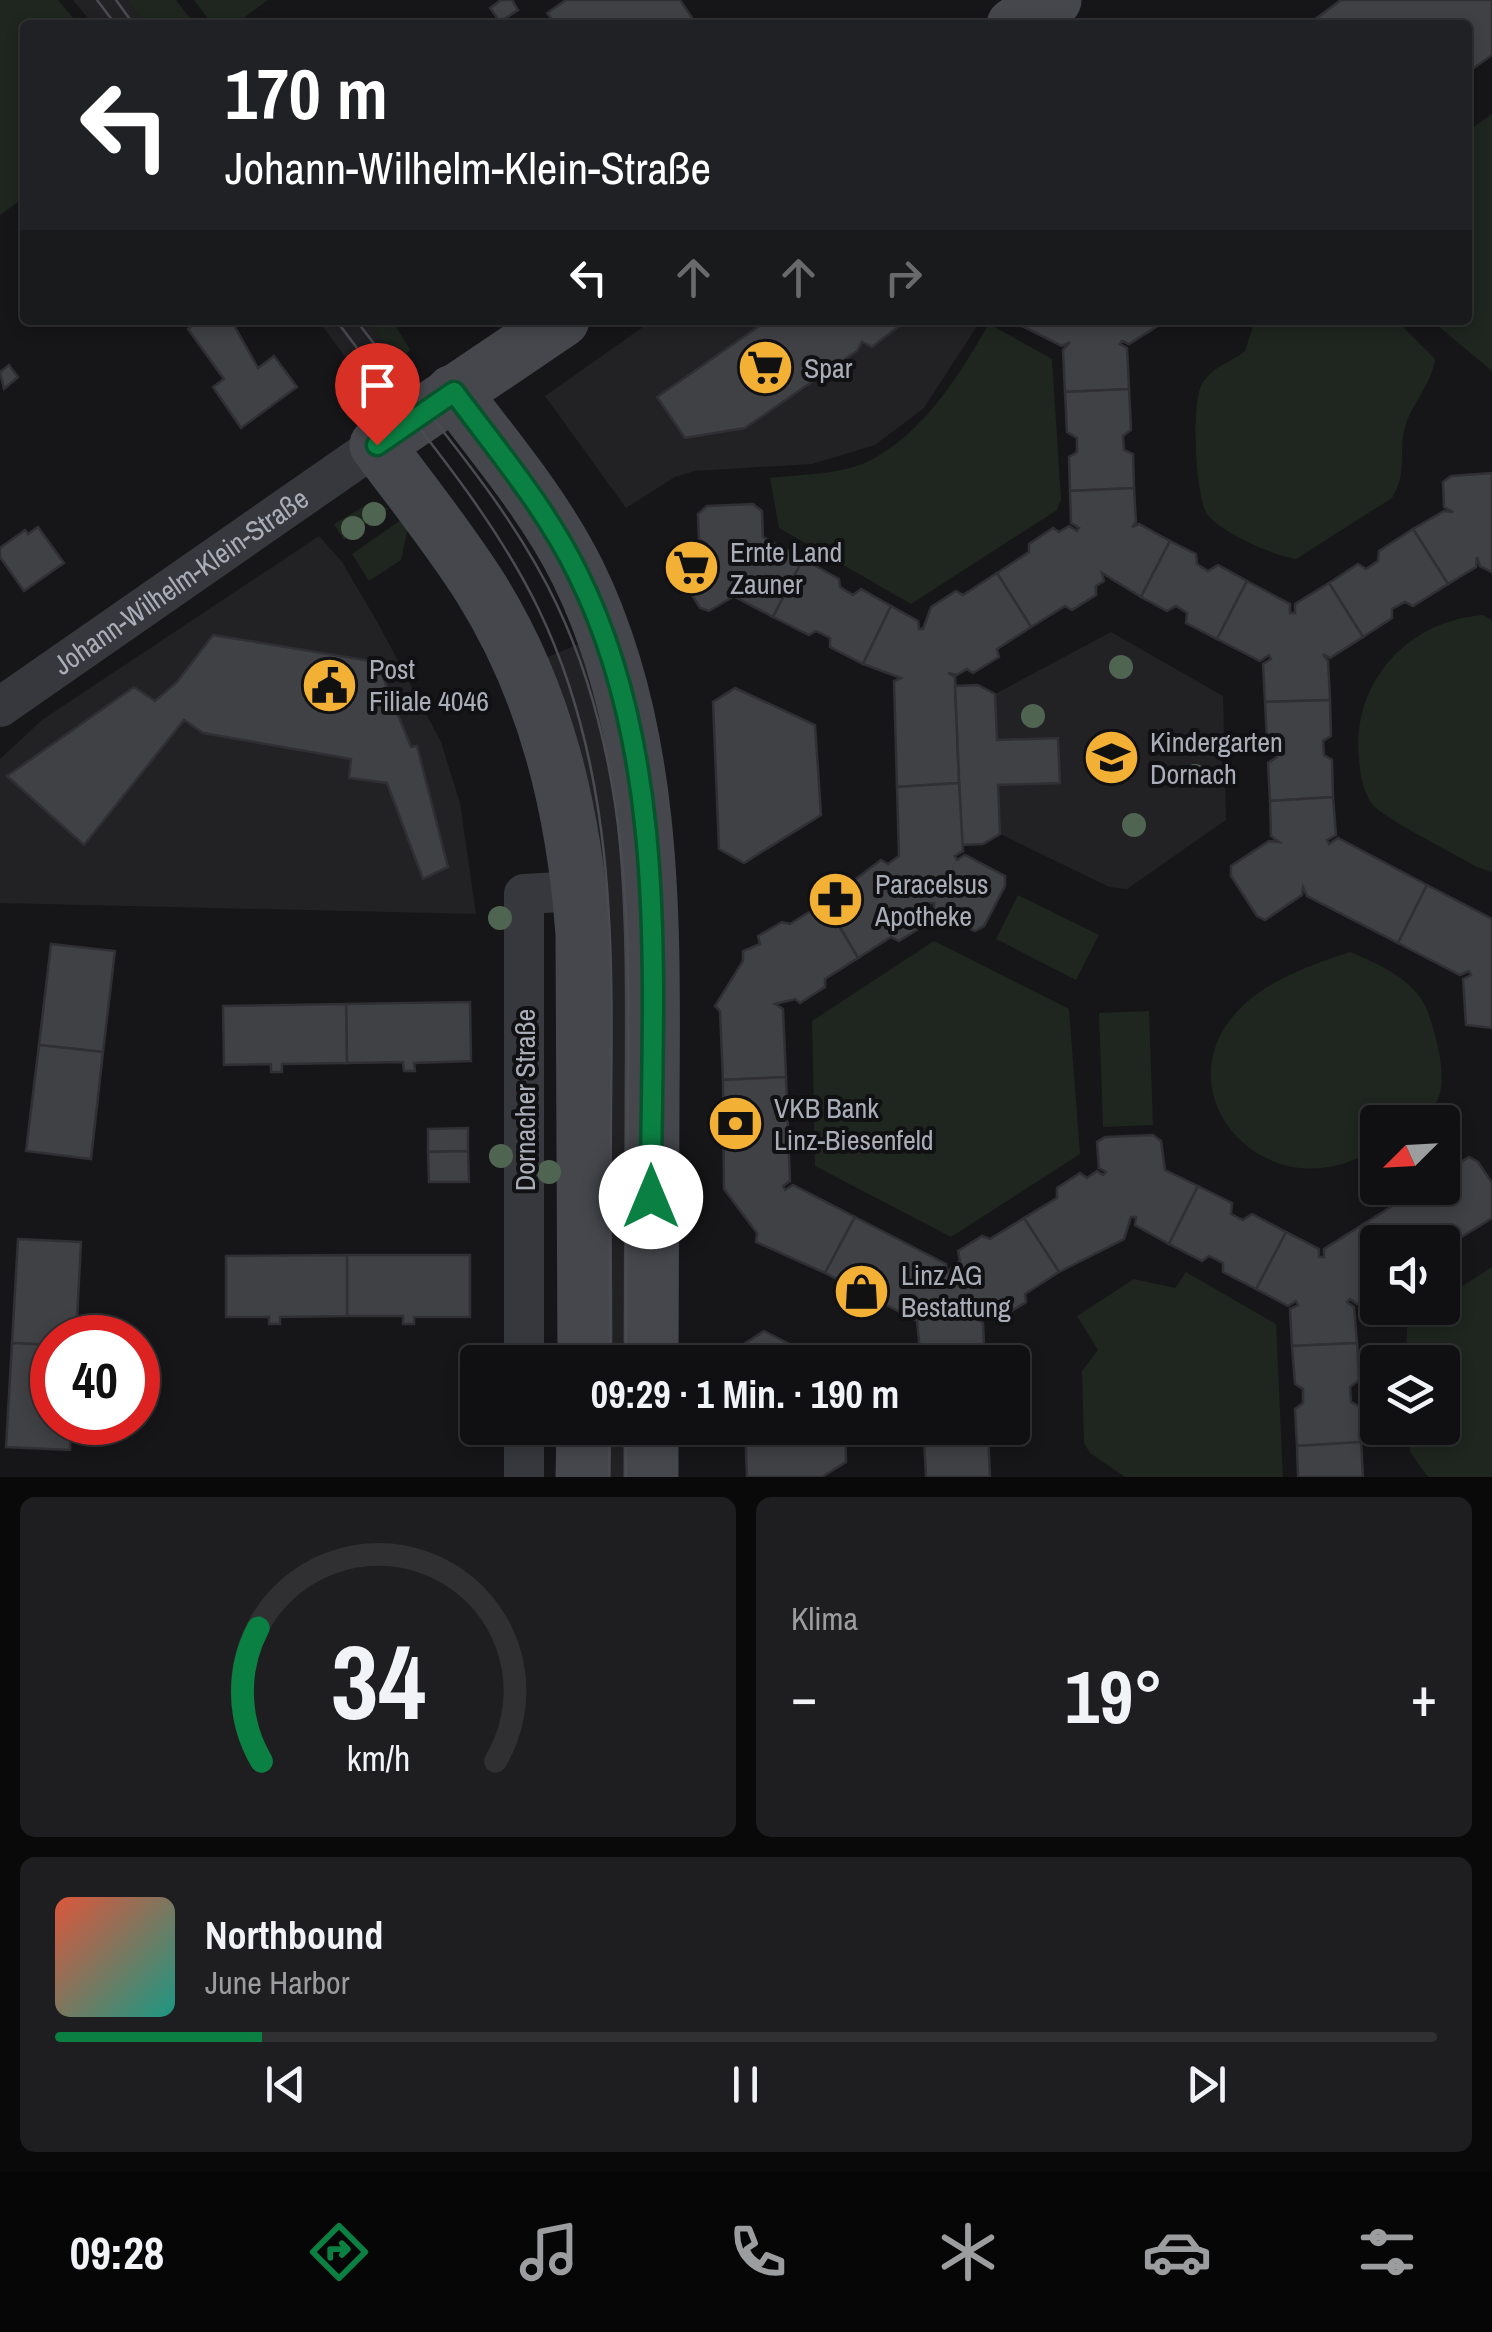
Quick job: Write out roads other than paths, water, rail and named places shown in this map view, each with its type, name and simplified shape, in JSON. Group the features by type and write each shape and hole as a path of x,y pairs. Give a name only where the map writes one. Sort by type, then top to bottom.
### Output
{"street":[{"path":"979,20 998,0"},
{"path":"1022,20 1054,0"},
{"name":"Johann-Wilhelm-Klein-Straße","path":"0,708 554,325"},
{"path":"454,392 531,496 578,573 606,642 631,741 648,874 653,974 651,1345"},
{"path":"377,445 479,585 521,662 558,770 580,891 585,982 585,1345"},
{"name":"Dornacher Straße","path":"524,1345 524,894 580,891"},
{"path":"524,1445 524,1477"},
{"path":"583,1477 584,1445"},
{"path":"651,1445 652,1477"}],"tram line":[{"path":"97,0 112,20"},
{"path":"116,0 130,20"},
{"path":"340,325 471,496 518,571 564,669 582,730 595,791 609,916 610,1345"},
{"path":"360,325 490,493 537,567 581,664 599,724 621,846 626,909 626,1345"},
{"path":"609,1445 609,1477"},
{"path":"626,1445 626,1477"}],"place":[{"name":"Spar","path":"765,368"},
{"name":"Ernte Land Zauner","path":"691,568"},
{"name":"Post Filiale 4046","path":"330,685"},
{"name":"Kindergarten Dornach","path":"1111,758"},
{"name":"Paracelsus Apotheke","path":"836,900"},
{"name":"VKB Bank Linz-Biesenfeld","path":"735,1124"},
{"name":"Linz AG Bestattung","path":"862,1291"}]}
